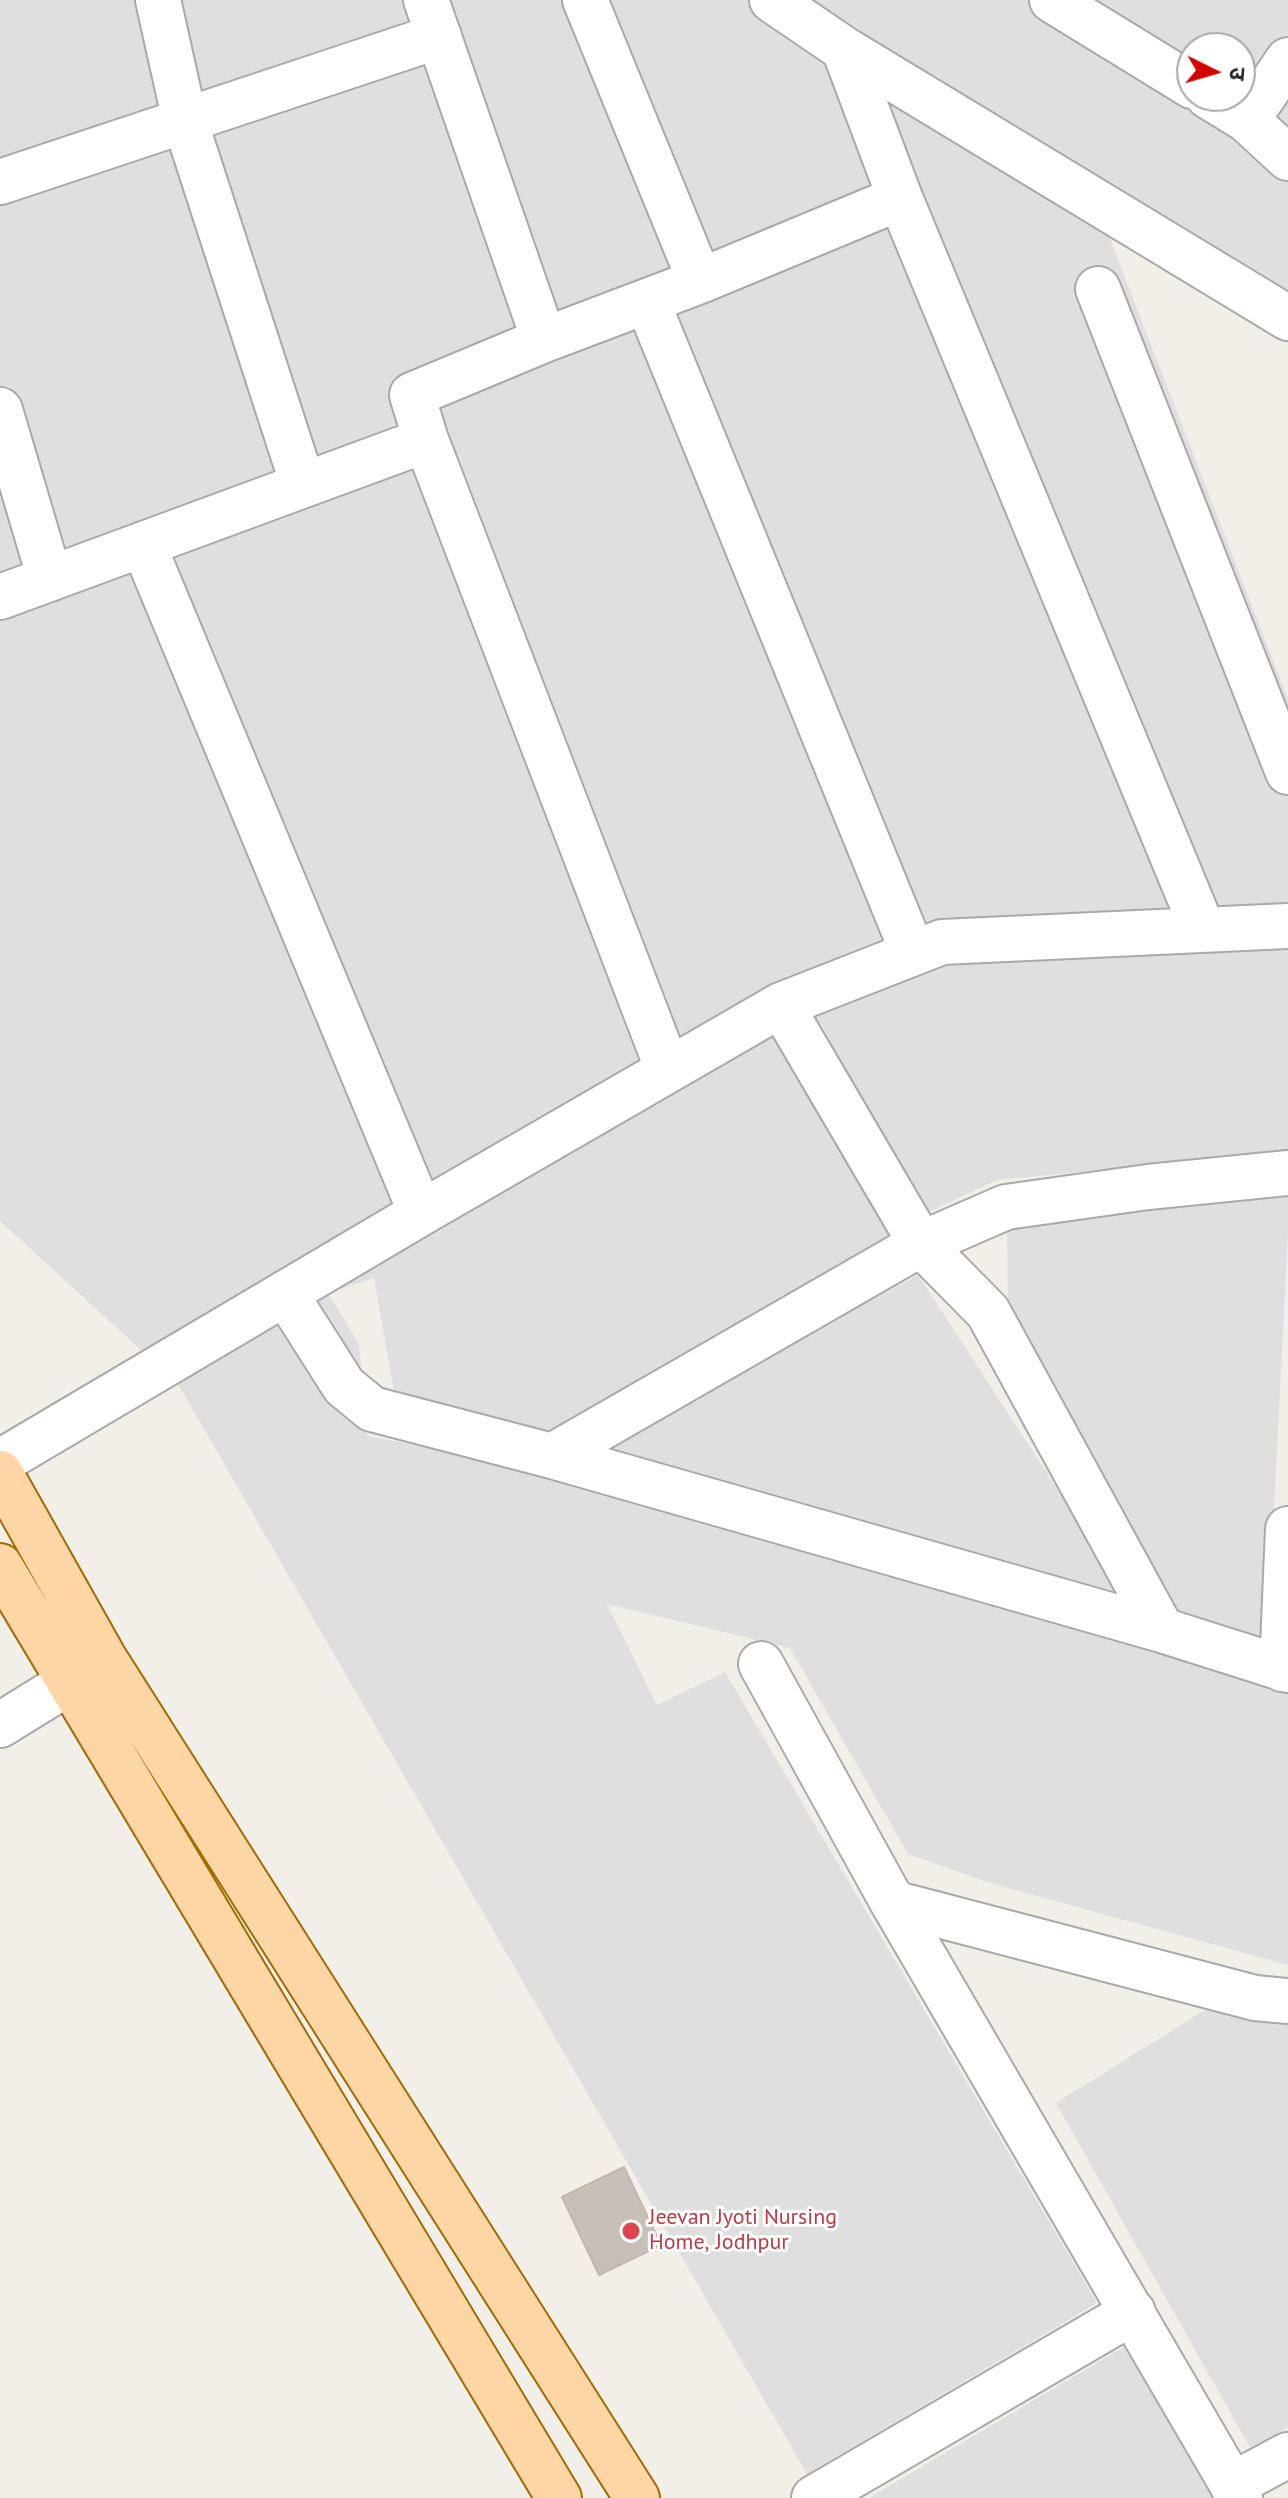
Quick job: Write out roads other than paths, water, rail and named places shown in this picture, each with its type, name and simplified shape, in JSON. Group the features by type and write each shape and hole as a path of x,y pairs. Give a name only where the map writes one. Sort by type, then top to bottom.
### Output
{"main road":[{"path":"0,1473 104,1658 637,2498"},
{"path":"0,1566 559,2498"}],"street":[{"path":"158,0 185,121 303,485"},
{"path":"585,0 700,281"},
{"path":"772,0 844,49 1288,318"},
{"path":"1072,5 1176,75"},
{"path":"0,182 185,121 432,18 544,340"},
{"path":"844,49 900,198 1203,930"},
{"path":"1247,120 1288,60"},
{"path":"1234,112 1288,158"},
{"path":"668,1070 426,440 412,395 900,198"},
{"path":"1098,289 1288,772"},
{"path":"647,301 913,953"},
{"path":"0,410 50,579"},
{"path":"0,597 426,440"},
{"path":"143,544 421,1213"},
{"path":"0,1462 781,1005 942,942 1288,926"},
{"path":"781,1005 921,1244 988,1312 1162,1630"},
{"path":"552,1456 921,1244 1006,1207 1148,1187 1288,1173"},
{"path":"285,1293 344,1386 372,1409 552,1456 1162,1630 1285,1670 1288,1529"},
{"path":"761,1664 893,1903 1236,2491 1288,2455"},
{"path":"0,1725 68,1683"},
{"path":"893,1903 1255,1998 1288,2001"},
{"path":"814,2498 1133,2312"}],"place":[{"name":"Jeevan Jyoti Nursing Home, Jodhpur","path":"631,2231"}]}
